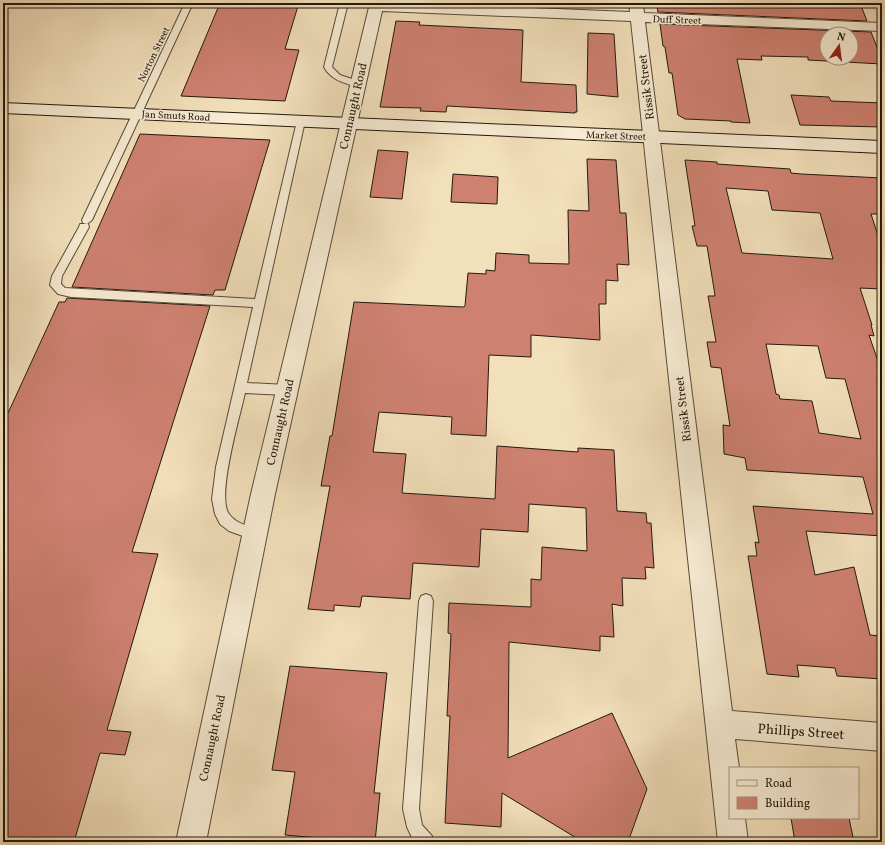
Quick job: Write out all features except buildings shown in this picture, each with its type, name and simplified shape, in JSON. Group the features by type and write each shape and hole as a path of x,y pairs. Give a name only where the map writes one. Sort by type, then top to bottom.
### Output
{"street":[{"name":"Connaught Road","path":"191,842 254,534 376,5"},
{"name":"Duff Street","path":"376,5 637,10 882,27"},
{"name":"Rissik Street","path":"637,10 729,807"},
{"name":"Jan Smuts Road","path":"3,108 349,123"},
{"name":"Market Street","path":"349,123 882,148"},
{"name":"Phillips Street","path":"719,724 882,737"},
{"path":"730,819 733,842"}],"lane":[{"name":"Norton Street","path":"189,3 85,223 57,276 55,285 62,291 71,293 260,303"},
{"path":"344,3 328,67 329,70 340,78 358,84"},
{"path":"254,534 230,524 221,514 218,500 222,467 302,121"},
{"path":"240,388 287,390"},
{"path":"426,601 411,809 412,821 417,834 426,842"}]}
